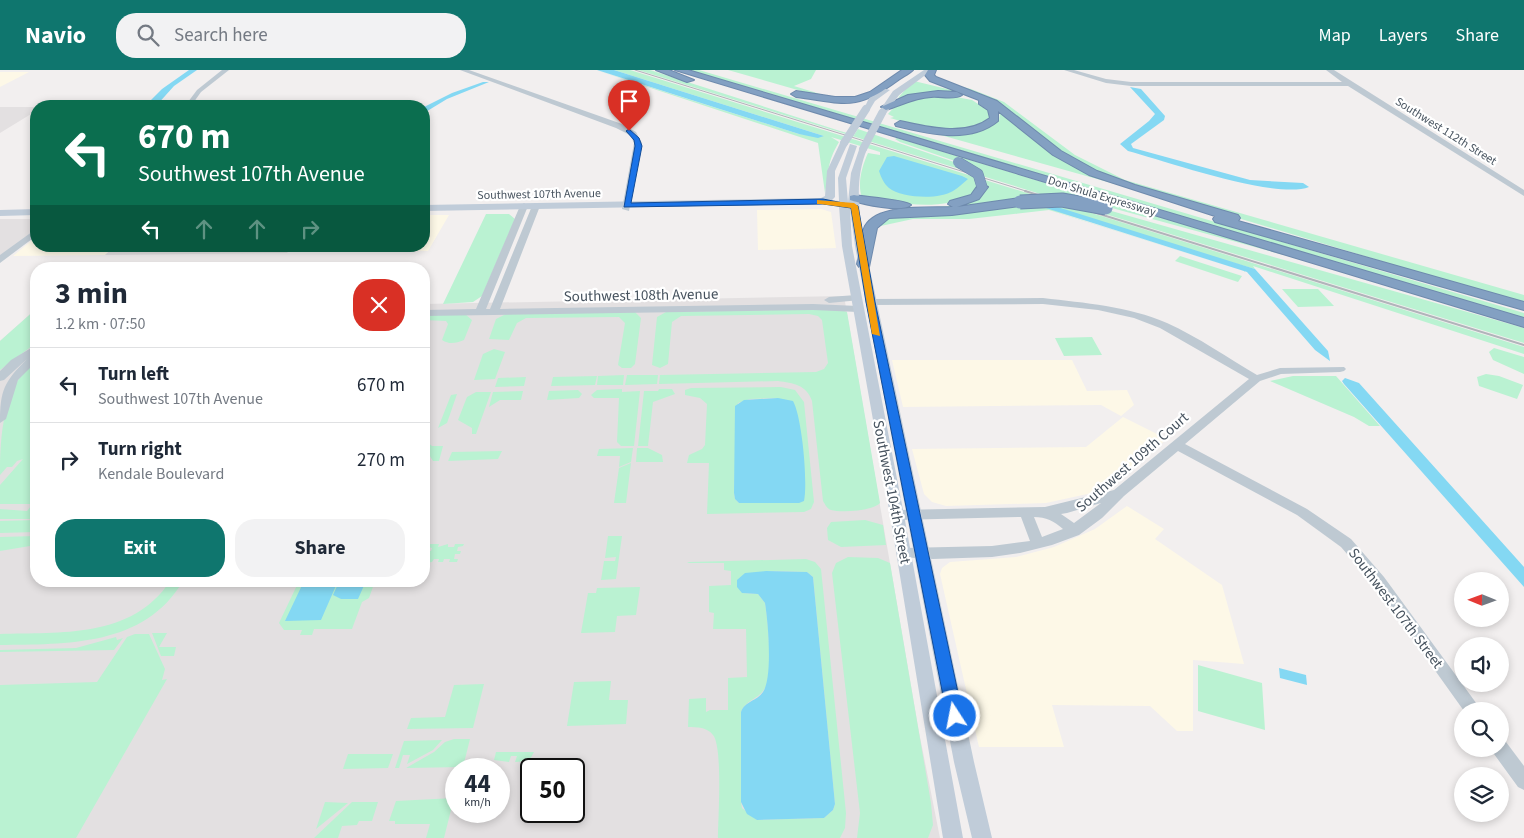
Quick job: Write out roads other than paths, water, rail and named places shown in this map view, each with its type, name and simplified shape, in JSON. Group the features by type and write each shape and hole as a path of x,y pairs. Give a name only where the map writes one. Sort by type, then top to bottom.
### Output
{"highway":[{"path":"660,70 810,112 958,162 978,174 982,181 982,187 970,199 943,206 870,202 844,204"},
{"name":"Don Shula Expressway","path":"679,70 810,112 1524,323"},
{"path":"714,70 752,81"},
{"path":"930,70 929,75 931,78 945,85"},
{"path":"899,80 910,75 945,85 994,103 1062,156 1106,178 1408,273"},
{"name":"Don Shula Expressway","path":"910,75 863,97 835,99 791,92 885,114 1408,273 1524,306"},
{"path":"950,94 985,104 993,109 995,116 992,122 984,127 954,132 927,130 885,114 912,96 950,94"},
{"path":"810,112 844,128 846,140"},
{"path":"844,204 920,211 952,211 1020,202 1057,200 1106,208 1446,300"},
{"path":"864,264 874,223 889,214 920,211"}],"main road":[{"path":"823,202 830,198 830,171 834,167 846,140 886,90 916,70"},
{"name":"Southwest 104th Street","path":"930,70 910,75 896,93 863,149 854,170 844,204 860,246 864,264 870,302 959,735 982,838"},
{"name":"Southwest 104th Street","path":"869,110 844,170 844,204 840,233 846,246 897,515 953,838"},
{"path":"834,167 844,204"},
{"name":"Southwest 107th Avenue","path":"626,207 823,202 844,204"},
{"name":"Southwest 107th Avenue","path":"430,209 844,204"},
{"path":"0,215 30,214"},
{"path":"872,382 887,382"},
{"path":"936,736 959,735"}],"street":[{"path":"192,100 199,91 226,70"},
{"path":"463,70 618,126 633,134 638,146 626,207"},
{"path":"1067,70 1118,83 1348,83"},
{"name":"Southwest 112th Street","path":"1329,70 1524,194"},
{"path":"481,308 523,208"},
{"path":"496,308 535,208"},
{"path":"0,260 30,237"},
{"path":"870,302 1037,301 1098,306 1137,316 1171,330 1256,379"},
{"name":"Southwest 108th Avenue","path":"430,306 481,308 813,307 857,304"},
{"name":"Southwest 108th Avenue","path":"430,312 481,308"},
{"path":"0,378 10,367 30,352"},
{"path":"0,419 13,379 30,362"},
{"name":"Southwest 109th Court","path":"904,553 996,552 1038,544 1074,531 1104,511 1119,493 1256,379 1280,371 1340,369"},
{"name":"Southwest 107th Street","path":"1177,445 1302,512 1349,546 1379,581 1467,702"},
{"path":"897,515 1046,512 1119,493"},
{"path":"1046,512 1060,519 1074,531"},
{"path":"1026,513 1038,544"},
{"path":"1507,757 1524,781"}],"water":[{"path":"189,70 197,70 174,86 161,100 151,100 162,89"},
{"path":"597,70 614,70 824,136 818,138 799,134"},
{"path":"483,82 489,82 447,99 430,109 430,104 452,93"},
{"path":"1130,87 1141,89 1165,116 1164,120 1131,144 1133,148 1250,180 1303,183 1309,187 1294,190 1247,184 1128,151 1120,144 1155,114"},
{"path":"894,156 968,179 953,191 939,196 920,197 902,194 887,186 879,171 887,157"},
{"path":"1051,205 1255,269 1328,351 1330,361 1315,350 1247,272 1046,208"},
{"path":"1345,378 1359,383 1524,567 1524,587 1344,384 1342,381"},
{"path":"778,398 793,401 796,409 803,450 804,501 799,503 739,503 735,499 734,493 735,406 744,400"},
{"path":"766,571 807,572 813,577 835,804 833,810 824,818 757,820 747,814 741,802 741,712 745,706 763,692 768,674 769,649 765,603 758,594 742,593 737,587 737,580 745,573"},
{"path":"301,587 335,587 321,620 285,621"},
{"path":"337,587 363,587 358,599 341,599 333,595"},
{"path":"1279,668 1306,675 1307,685 1280,678"}],"railway":[{"path":"635,70 1029,192"},
{"path":"1025,191 1524,345"}]}
